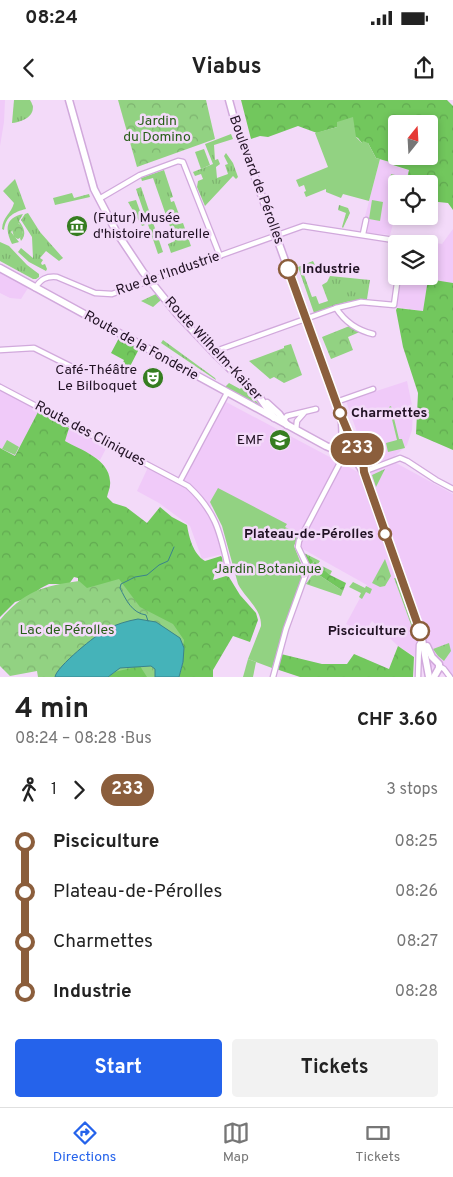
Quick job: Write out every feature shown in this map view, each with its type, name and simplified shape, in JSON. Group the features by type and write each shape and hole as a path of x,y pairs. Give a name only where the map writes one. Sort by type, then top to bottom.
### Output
{"main road":[{"name":"Route Wilhelm-Kaiser","path":"69,100 91,179 117,233 177,314 260,398 274,418"},
{"name":"Boulevard de Pérolles","path":"229,100 235,122 276,236 350,436 348,455 339,456 343,428 340,413"},
{"name":"Route de la Fonderie","path":"0,268 227,393 284,422"},
{"path":"260,398 284,422 296,430 326,446 341,449 347,446 348,455 364,472 422,639 427,663 426,668 433,673"},
{"path":"422,639 434,660 433,673"},
{"path":"427,663 429,660 434,660"}],"street":[{"path":"99,199 140,176 178,161 183,162 220,256"},
{"path":"363,234 366,220"},
{"name":"Rue de l'Industrie","path":"35,288 44,278 57,277 95,293 105,295 128,290 150,280 303,226 388,239"},
{"path":"213,352 336,308 361,302 394,304 397,285"},
{"path":"336,308 345,321 362,331 373,334"},
{"path":"0,350 34,348 80,371"},
{"name":"Route des Cliniques","path":"0,387 180,481 194,492 211,512 218,526 229,571"},
{"path":"336,402 373,389"},
{"path":"180,481 227,393"},
{"path":"284,422 287,416 316,408"},
{"path":"296,430 300,417 304,412"},
{"path":"273,677 288,623 308,568 298,548 299,544 312,514 348,455"},
{"path":"364,472 400,458 453,488"},
{"path":"299,544 304,549"},
{"path":"418,677 419,645 422,639"},
{"path":"433,673 445,670 450,677"}],"shaded area":[{"path":"0,100 5,100 0,146"},
{"path":"380,159 388,161 388,165 409,170 408,175 388,175 388,225 393,225 390,235 361,232"},
{"path":"453,229 453,283 423,311 395,307 398,285 438,285 438,243 442,244"},
{"path":"0,272 28,288 21,299 10,298 0,293"},
{"path":"407,381 413,410 412,430 407,445 394,457 382,461 373,459 364,452 346,401"},
{"path":"0,385 110,441 100,460 65,441 15,456 0,448"},
{"path":"226,402 358,472 396,463 453,494 453,677 448,677 398,646 372,621 364,633 346,624 367,585 217,501 208,510 213,520 223,554 202,559 190,526 159,503 137,491 150,463 184,480"},
{"path":"138,619 156,622 180,638 184,648 179,677 155,677 155,669 151,666 120,668 108,677 55,677 69,659 102,632 118,624"}],"green space":[{"path":"14,100 30,100 33,109 26,119 12,123"},
{"name":"Jardin du Domino","path":"118,100 206,100 215,139 137,167"},
{"path":"241,100 447,100 453,106 453,210 448,203 438,202 438,175 408,175 409,170 393,165 438,165 438,115 388,115 388,162 376,158 368,143 362,143 358,138 337,127 317,133 298,126 268,137 260,136 251,139"},
{"path":"353,117 356,137 362,143 363,141 368,143 376,158 380,159 369,201 343,194 341,198 326,192 326,189 306,197 304,185 299,187 296,180 328,167 315,133 337,127 337,122"},
{"path":"231,134 233,139 214,145 215,160 218,159 220,164 216,167 217,178 228,174 225,165 228,164 224,156 226,153 233,163 238,177 236,179 233,176 205,206 197,187 198,181 203,179 201,174 195,176 193,172 213,164 205,144"},
{"path":"204,149 210,165 201,169 195,152"},
{"path":"164,170 173,197 170,198 171,202 174,201 181,220 178,221 179,224 183,223 191,246 171,253 168,244 175,241 153,178 142,181 141,178"},
{"path":"15,179 26,209 11,215 4,230 2,229 4,221 14,203 3,191"},
{"path":"141,187 163,252 158,254 136,189"},
{"path":"72,193 74,198 89,194 90,197 55,205 53,198"},
{"path":"136,200 145,225 142,226 128,202"},
{"path":"372,200 383,202 380,221 369,219"},
{"path":"339,205 348,208 350,213 343,228 346,213 338,210"},
{"path":"28,213 40,232 63,258 59,261 46,251 40,258 43,260 42,265 45,264 46,271 29,262 18,252 21,248 33,258 32,237 21,220"},
{"path":"23,214 19,221 23,229 24,236 21,241 20,238 23,232 19,223 11,232 19,242 12,244 8,234 8,225 13,218"},
{"path":"16,222 23,230 22,235 18,239 14,237 11,226"},
{"path":"0,242 9,246 27,265 39,274 39,277 33,279 0,261"},
{"path":"313,261 316,267 303,272 312,297 316,296 319,304 328,301 322,285 327,282 330,276 370,280 367,299 346,302 314,313 298,267"},
{"path":"438,281 453,283 453,450 416,434 418,393 403,347 396,310 397,308 423,311 427,285 438,285"},
{"path":"156,294 161,300 153,307 141,301"},
{"path":"352,325 362,331 348,337 353,350 331,359 322,337"},
{"path":"119,338 139,349 125,376 120,376 118,373 124,360 111,353"},
{"path":"163,340 215,378 216,380 161,343"},
{"path":"291,344 302,375 284,383 274,377 270,379 249,361 284,348 284,346"},
{"path":"229,383 240,389 242,387 265,410 225,387"},
{"path":"391,406 399,439 402,439 405,448 388,452 386,443 397,440 389,407"},
{"path":"38,412 69,428 65,441 93,456 105,467 110,483 107,497 113,503 126,507 147,523 160,507 172,517 187,525 192,545 201,558 205,561 222,557 222,565 216,569 213,580 226,576 229,577 240,595 256,613 258,620 250,642 233,636 213,670 213,677 179,677 183,662 78,584 78,578 74,577 69,584 49,584 41,588 28,598 15,602 0,617 0,448 15,456"},
{"path":"7,440 19,447 15,455 2,449"},
{"path":"385,469 376,487 372,475"},
{"name":"Jardin Botanique","path":"218,488 287,524 285,527 299,534 294,546 304,571 272,668 248,659 261,626 261,620 256,609 238,584 222,526 210,502"},
{"path":"302,552 320,561 318,564 332,571 330,575 312,562"},
{"path":"302,552 313,563 315,562 330,575 346,583 343,591 310,569"},
{"path":"385,559 391,576 385,586 380,587 372,583"},
{"path":"309,565 310,569 343,591 341,596 306,584 313,574 309,571"},
{"path":"394,578 396,578 416,632 417,641"},
{"name":"Lac de Pérolles","path":"119,579 140,607 173,624 184,640 179,677 147,677 140,666 110,673 106,677 38,677 37,671 10,676 0,666 0,620 26,596 55,585 79,581 87,588"},
{"path":"353,582 372,589 370,594 366,592 362,599 359,597 361,593 349,587"},
{"path":"449,643 451,651 444,661 433,649"},
{"path":"398,646 414,657 413,677 300,677 276,669 281,654 322,664 347,664 354,654 389,669"},
{"path":"248,659 256,662 253,677 243,677"},
{"path":"151,666 155,677 108,677 120,668"}],"waterway":[{"path":"252,534 255,538"},
{"path":"148,621 146,615 137,612 130,605 120,588 121,584 135,577 147,575 159,565 168,561 174,547"}],"bus line":[{"name":"233","path":"288,269 340,413 351,439 363,460 364,472 398,574 420,631"}],"place":[{"name":"(Futur) Musée d'histoire naturelle","path":"77,226"},
{"name":"Industrie","path":"288,269"},
{"name":"Café-Théâtre Le Bilboquet","path":"153,378"},
{"name":"Charmettes","path":"340,413"},
{"name":"EMF","path":"280,440"},
{"name":"Plateau-de-Pérolles","path":"385,534"},
{"name":"Pisciculture","path":"420,631"}]}
